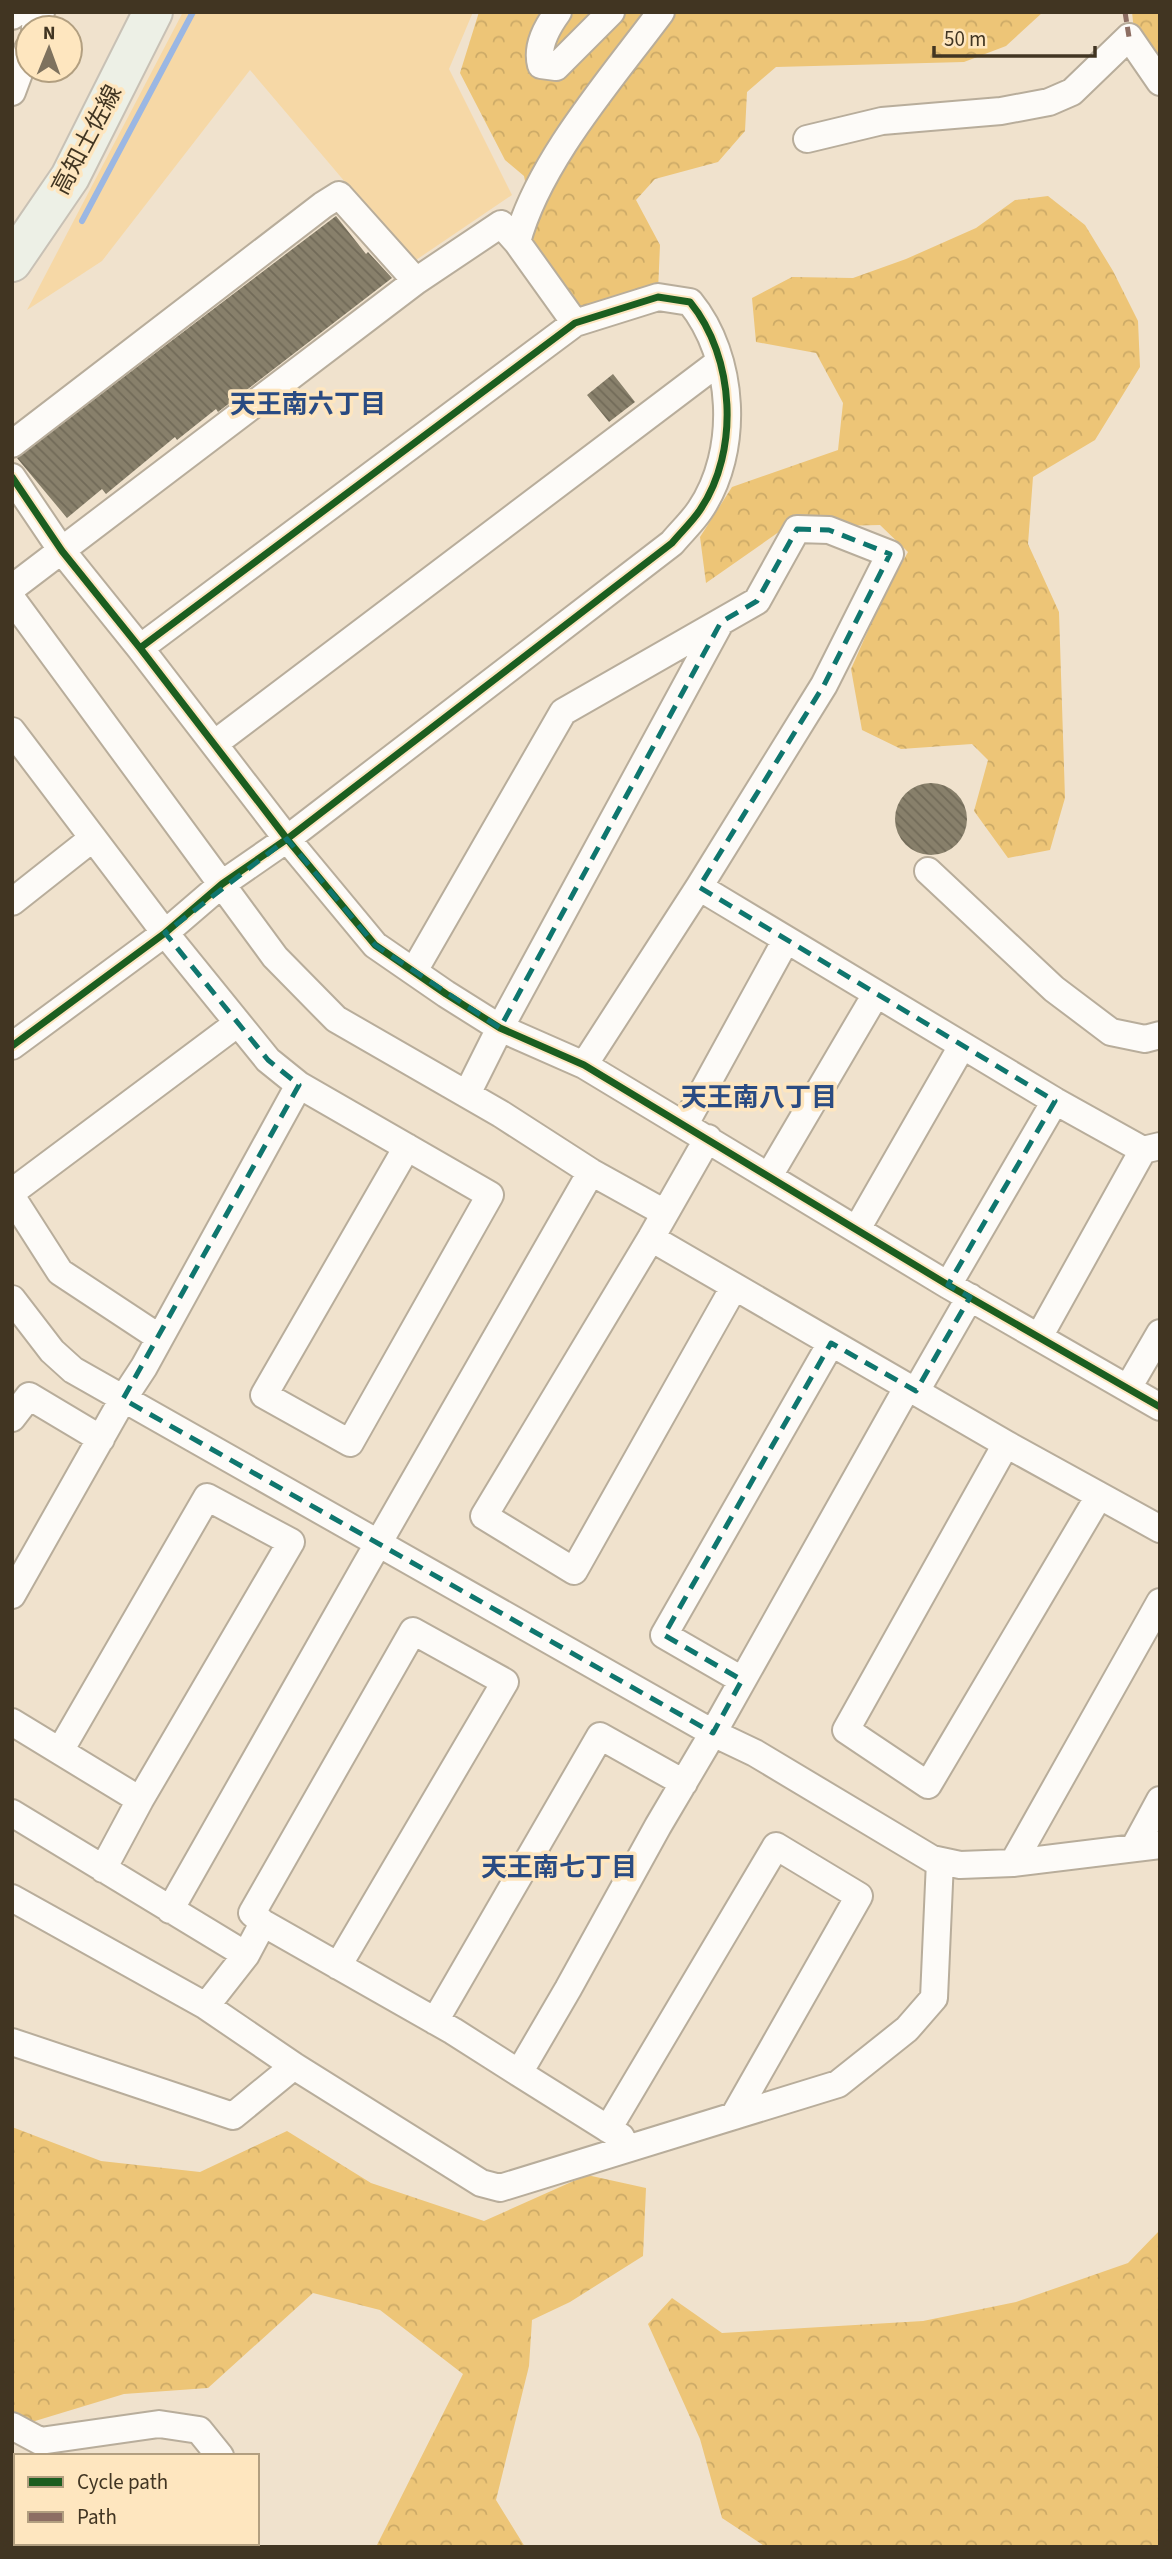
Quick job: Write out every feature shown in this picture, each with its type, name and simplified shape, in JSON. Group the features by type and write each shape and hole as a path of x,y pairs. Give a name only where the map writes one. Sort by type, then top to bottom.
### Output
{"main road":[{"name":"高知土佐線","path":"12,262 70,177 153,12"}],"street":[{"path":"12,16 17,12"},
{"path":"558,12 549,24 538,54 541,65 556,67 611,12"},
{"path":"517,242 523,219 556,157 661,12"},
{"path":"807,139 882,121 1001,111 1049,102 1072,92 1129,37 1160,82"},
{"path":"12,444 339,195 416,281"},
{"path":"12,588 416,281 501,224 575,323"},
{"path":"12,1045 165,933 222,884 287,839 672,543 701,509 720,467 726,440 725,387 714,340 702,316 690,302 658,298 575,323 140,648"},
{"path":"214,744 719,362"},
{"path":"12,477 62,551 287,839 375,945 500,1028 584,1065 959,1291 1160,1407"},
{"path":"414,971 563,712 757,601 797,529 829,530 890,554 824,685 699,887 584,1065"},
{"path":"12,599 275,957 335,1019 467,1094 591,1172 665,1213"},
{"path":"467,1094 500,1028 721,622"},
{"path":"15,740 268,1060 299,1085 407,1147 490,1195 350,1443 264,1395 407,1147"},
{"path":"12,902 93,838"},
{"path":"928,871 1054,989 1111,1032 1144,1038 1160,1035"},
{"path":"699,887 1055,1101 1152,1148 1039,1337"},
{"path":"685,1124 786,940"},
{"path":"769,1175 876,994"},
{"path":"12,1192 238,1023"},
{"path":"857,1229 962,1046"},
{"path":"12,1595 160,1338 299,1085"},
{"path":"519,2073 742,1680 912,1389 1055,1101"},
{"path":"708,1138 484,1516 574,1571 734,1287"},
{"path":"170,1910 591,1172"},
{"path":"12,1197 60,1272 160,1338"},
{"path":"651,1238 1006,1444 1160,1529"},
{"path":"12,1299 52,1351 73,1370 713,1732 755,1753 932,1859 960,1865 1013,1863 1147,1847 1160,1800"},
{"path":"1128,1388 1160,1333"},
{"path":"742,1680 664,1635 831,1343"},
{"path":"12,1418 29,1396 100,1439"},
{"path":"1006,1444 846,1730 928,1785 1099,1496"},
{"path":"60,1751 207,1497 291,1542 140,1800 103,1869"},
{"path":"1013,1863 1160,1602"},
{"path":"338,1966 505,1682 414,1631 252,1913 263,1923 338,1966 435,2021 635,2146"},
{"path":"12,1723 140,1800"},
{"path":"435,2021 600,1736 684,1783"},
{"path":"12,1813 246,1955"},
{"path":"608,2129 776,1846 859,1896 734,2116"},
{"path":"12,1898 205,2006 294,2066 481,2183 500,2188 838,2084 907,2029 934,1998 940,1861"},
{"path":"205,2006 246,1955 263,1923"},
{"path":"12,2042 233,2116 294,2066"},
{"path":"12,2426 40,2441 159,2424 199,2430 214,2454"}],"highlighted area":[{"path":"797,529 829,530 890,554 824,685 699,887 1055,1101 948,1285 970,1297 916,1391 831,1343 664,1635 742,1680 713,1733 123,1399 299,1085 268,1060 165,933 287,839 375,945 500,1028 721,622 757,601"}],"green space":[{"path":"479,12 1043,12 1006,46 964,62 776,67 747,92 745,131 718,162 655,179 636,200 660,245 658,291 578,308 527,242 533,221 524,176 505,160 460,73"},
{"path":"1132,12 1160,12 1160,82 1135,40"},
{"path":"1048,196 1085,225 1113,271 1138,321 1140,367 1095,440 1033,477 1028,544 1059,612 1065,798 1050,850 1008,858 974,811 988,760 972,744 901,749 862,730 851,669 881,601 908,552 880,525 786,527 706,583 700,537 732,487 838,450 843,403 816,353 756,342 752,298 792,277 853,278 906,259 976,228 1015,200"},
{"path":"12,2127 101,2161 200,2172 287,2131 371,2183 484,2221 587,2175 646,2188 643,2256 570,2302 532,2320 529,2366 496,2500 525,2547 376,2547 463,2374 380,2310 313,2293 208,2388 124,2394 12,2428"},
{"path":"1160,2230 1160,2547 766,2547 722,2518 700,2439 648,2324 672,2298 722,2333 923,2321 1016,2302 1128,2263"}],"shaded area":[{"path":"183,12 473,12 449,69 512,195 413,262 250,70 102,261 27,310"}],"building":[{"path":"336,216 366,254 368,252 392,278 218,412 216,409 177,440 175,437 106,494 102,489 67,518 17,458"},
{"path":"613,374 635,402 609,422 587,395"},
{"path":"931,783 951,789 961,799 967,819 961,839 951,849 931,855 911,849 901,839 895,819 901,799 911,789"}],"waterway":[{"path":"82,221 193,12"}],"marked path":[{"path":"1125,12 1129,37"}],"cycle path":[{"path":"12,1046 165,933 222,884 287,839 672,543 700,510 713,486 722,460 727,404 716,349 705,324 690,302 658,297 575,323 140,648"},
{"path":"12,477 62,551 287,839 375,945 500,1028 584,1065 948,1285 1160,1407"}],"district":[{"name":"天王南六丁目","path":"308,404"},
{"name":"天王南八丁目","path":"759,1097"},
{"name":"天王南七丁目","path":"559,1867"}]}
